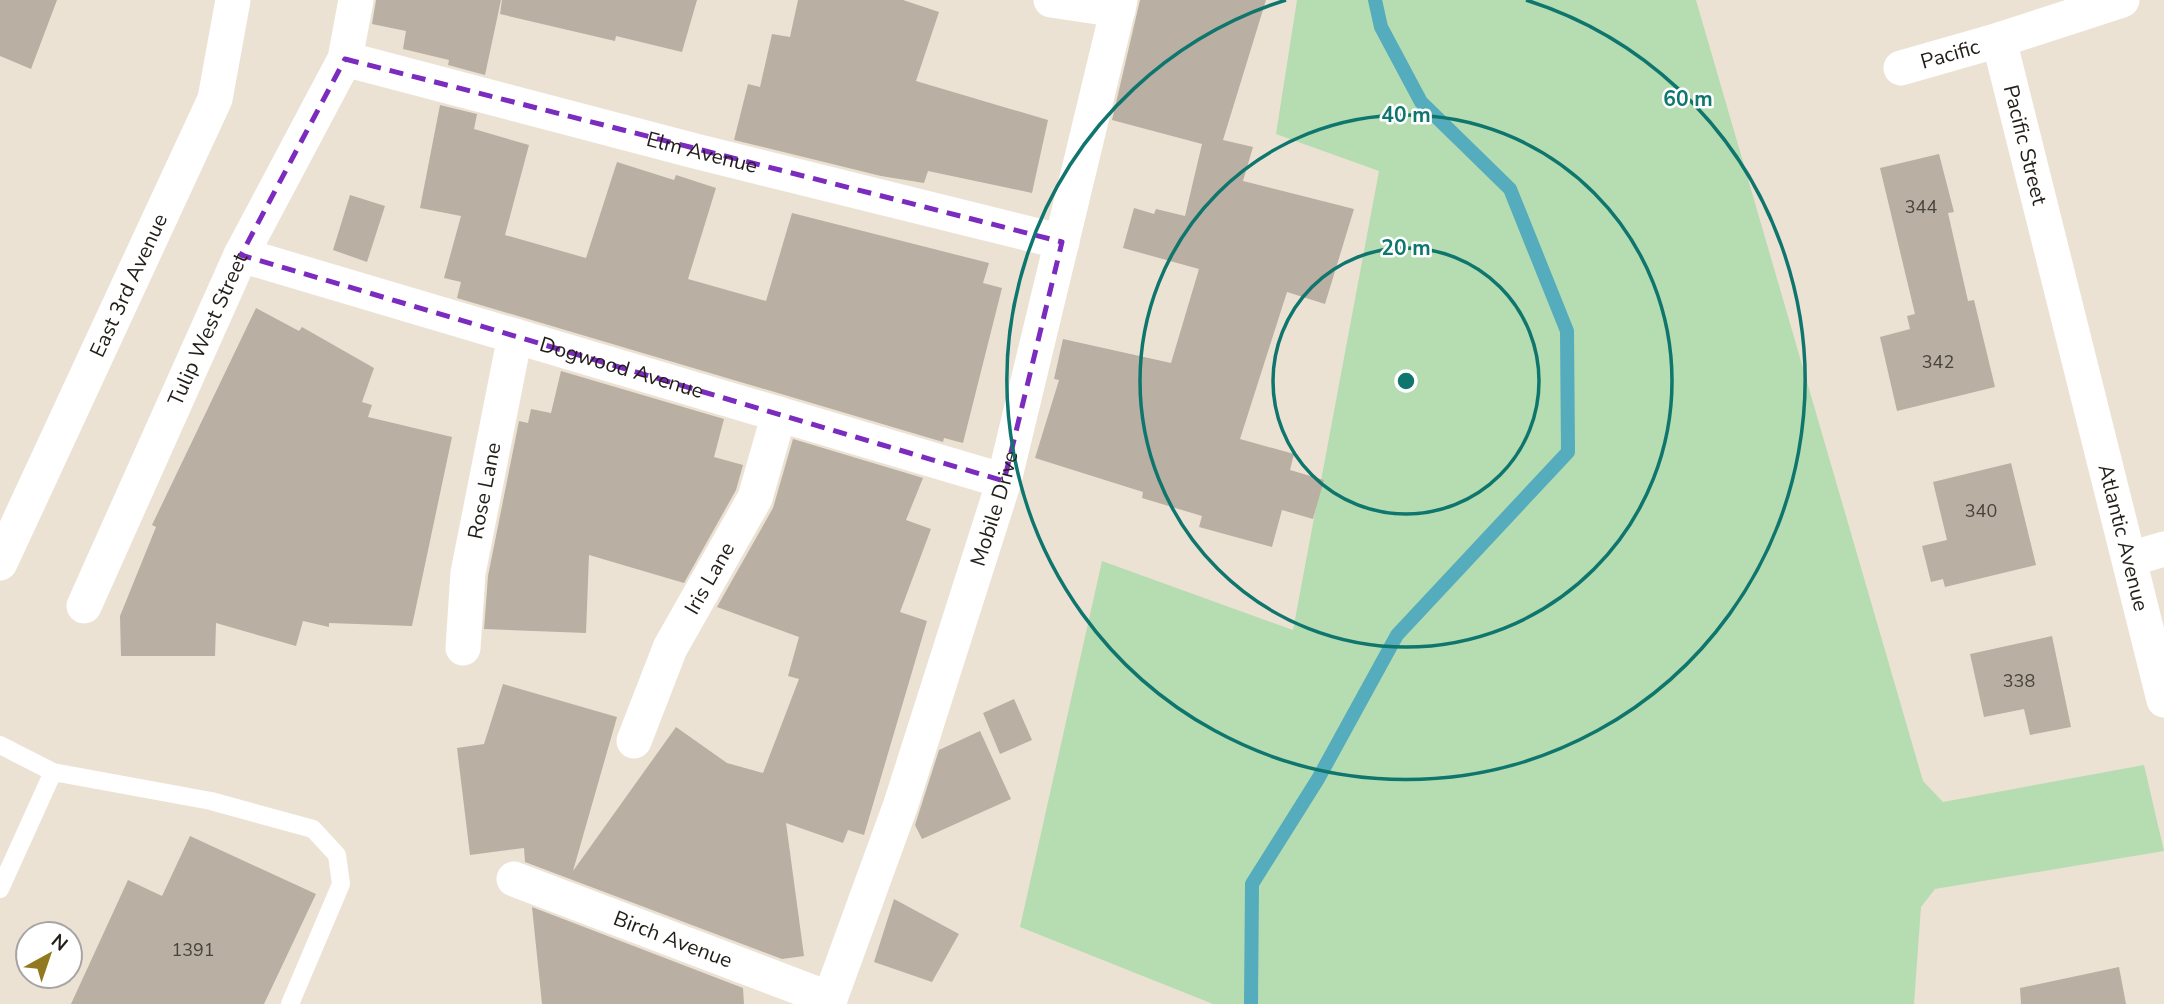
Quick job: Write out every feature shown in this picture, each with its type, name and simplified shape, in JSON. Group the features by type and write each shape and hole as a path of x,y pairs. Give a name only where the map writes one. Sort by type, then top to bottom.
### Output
{"street":[{"name":"East 3rd Avenue","path":"0,563 215,99 233,0"},
{"path":"345,59 356,0"},
{"path":"1052,0 1119,5"},
{"path":"1999,40 2122,0"},
{"name":"Mobile Drive","path":"829,1002 901,804 1004,481 1119,5"},
{"name":"Pacific","path":"1901,68 1999,40"},
{"name":"Pacific Street","path":"1999,40 2083,373"},
{"name":"Elm Avenue","path":"345,59 695,151 1062,242"},
{"name":"Tulip West Street","path":"84,606 241,254 345,59"},
{"name":"Dogwood Avenue","path":"241,254 1004,481"},
{"name":"Rose Lane","path":"463,648 468,573 515,336"},
{"name":"Atlantic Avenue","path":"2083,373 2164,700"},
{"name":"Iris Lane","path":"634,741 670,648 755,498 779,414"},
{"path":"2130,559 2164,549"},
{"name":"Birch Avenue","path":"514,879 829,1002"}],"lane":[{"path":"0,745 53,772 211,801 313,829 337,855 341,884 290,1004"},
{"path":"0,889 53,772"}],"highlighted area":[{"path":"345,59 1062,242 1004,481 241,255"}],"green space":[{"path":"1297,0 1696,0 1923,781 1943,802 2144,765 2164,851 1935,889 1921,907 1914,1004 1213,1004 1020,927 1102,561 1293,630 1379,171 1276,134"}],"building":[{"path":"0,0 57,0 31,69 0,56"},
{"path":"376,0 501,0 485,75 448,65 449,60 403,49 406,31 372,24"},
{"path":"502,0 697,0 682,52 616,36 615,41 500,14"},
{"path":"798,0 903,0 939,12 916,81 1048,120 1032,193 928,171 924,183 881,176 734,140 748,84 760,87 772,34 790,37"},
{"path":"1140,0 1266,0 1223,140 1253,147 1243,181 1354,209 1325,304 1287,292 1240,439 1294,454 1290,470 1324,480 1313,519 1282,510 1272,547 1199,527 1202,516 1142,498 1143,492 1035,458 1059,380 1054,379 1063,339 1171,363 1199,269 1123,248 1134,208 1154,214 1156,209 1185,216 1202,144 1112,120"},
{"path":"440,105 477,114 474,129 529,145 505,235 586,258 617,162 674,180 676,175 716,188 688,279 766,301 792,213 989,263 983,283 1002,288 963,443 944,438 943,442 457,298 461,282 444,278 461,216 420,208"},
{"path":"1939,154 1954,212 1948,213 1968,301 1974,300 1995,387 1897,411 1880,337 1910,329 1907,316 1915,314 1880,168"},
{"path":"350,195 385,206 367,262 333,250"},
{"path":"256,308 299,331 302,327 374,368 362,402 372,405 368,417 452,437 412,626 329,623 329,627 303,621 296,646 216,623 215,656 121,656 120,616 156,527 152,525"},
{"path":"561,371 724,419 714,457 743,465 736,490 684,583 589,555 586,633 484,629 488,576 519,421 528,423 531,409 551,413"},
{"path":"793,439 923,478 906,520 931,529 900,612 927,621 864,835 848,830 843,843 786,823 804,956 782,959 525,862 524,848 470,855 457,748 484,744 503,684 617,717 573,871 676,727 727,763 763,773 799,679 788,676 799,637 717,607 773,508"},
{"path":"2011,463 2036,565 1945,587 1943,579 1931,582 1922,546 1947,540 1933,482"},
{"path":"2052,636 2071,727 2030,735 2024,709 1984,717 1970,654"},
{"path":"1014,699 1032,740 1000,754 983,713"},
{"path":"980,731 1011,799 922,839 915,825 939,750"},
{"path":"190,836 316,894 264,1004 71,1004 77,990 84,990 84,976 128,880 162,896"},
{"path":"894,899 959,934 932,982 874,962"},
{"path":"532,907 743,988 744,1004 542,1004"},
{"path":"2119,967 2126,1004 2021,1004 2020,988"}],"waterway":[{"path":"1251,1004 1252,884 1318,779 1397,635 1568,452 1567,331 1510,189 1421,102 1381,27 1375,0"}]}
